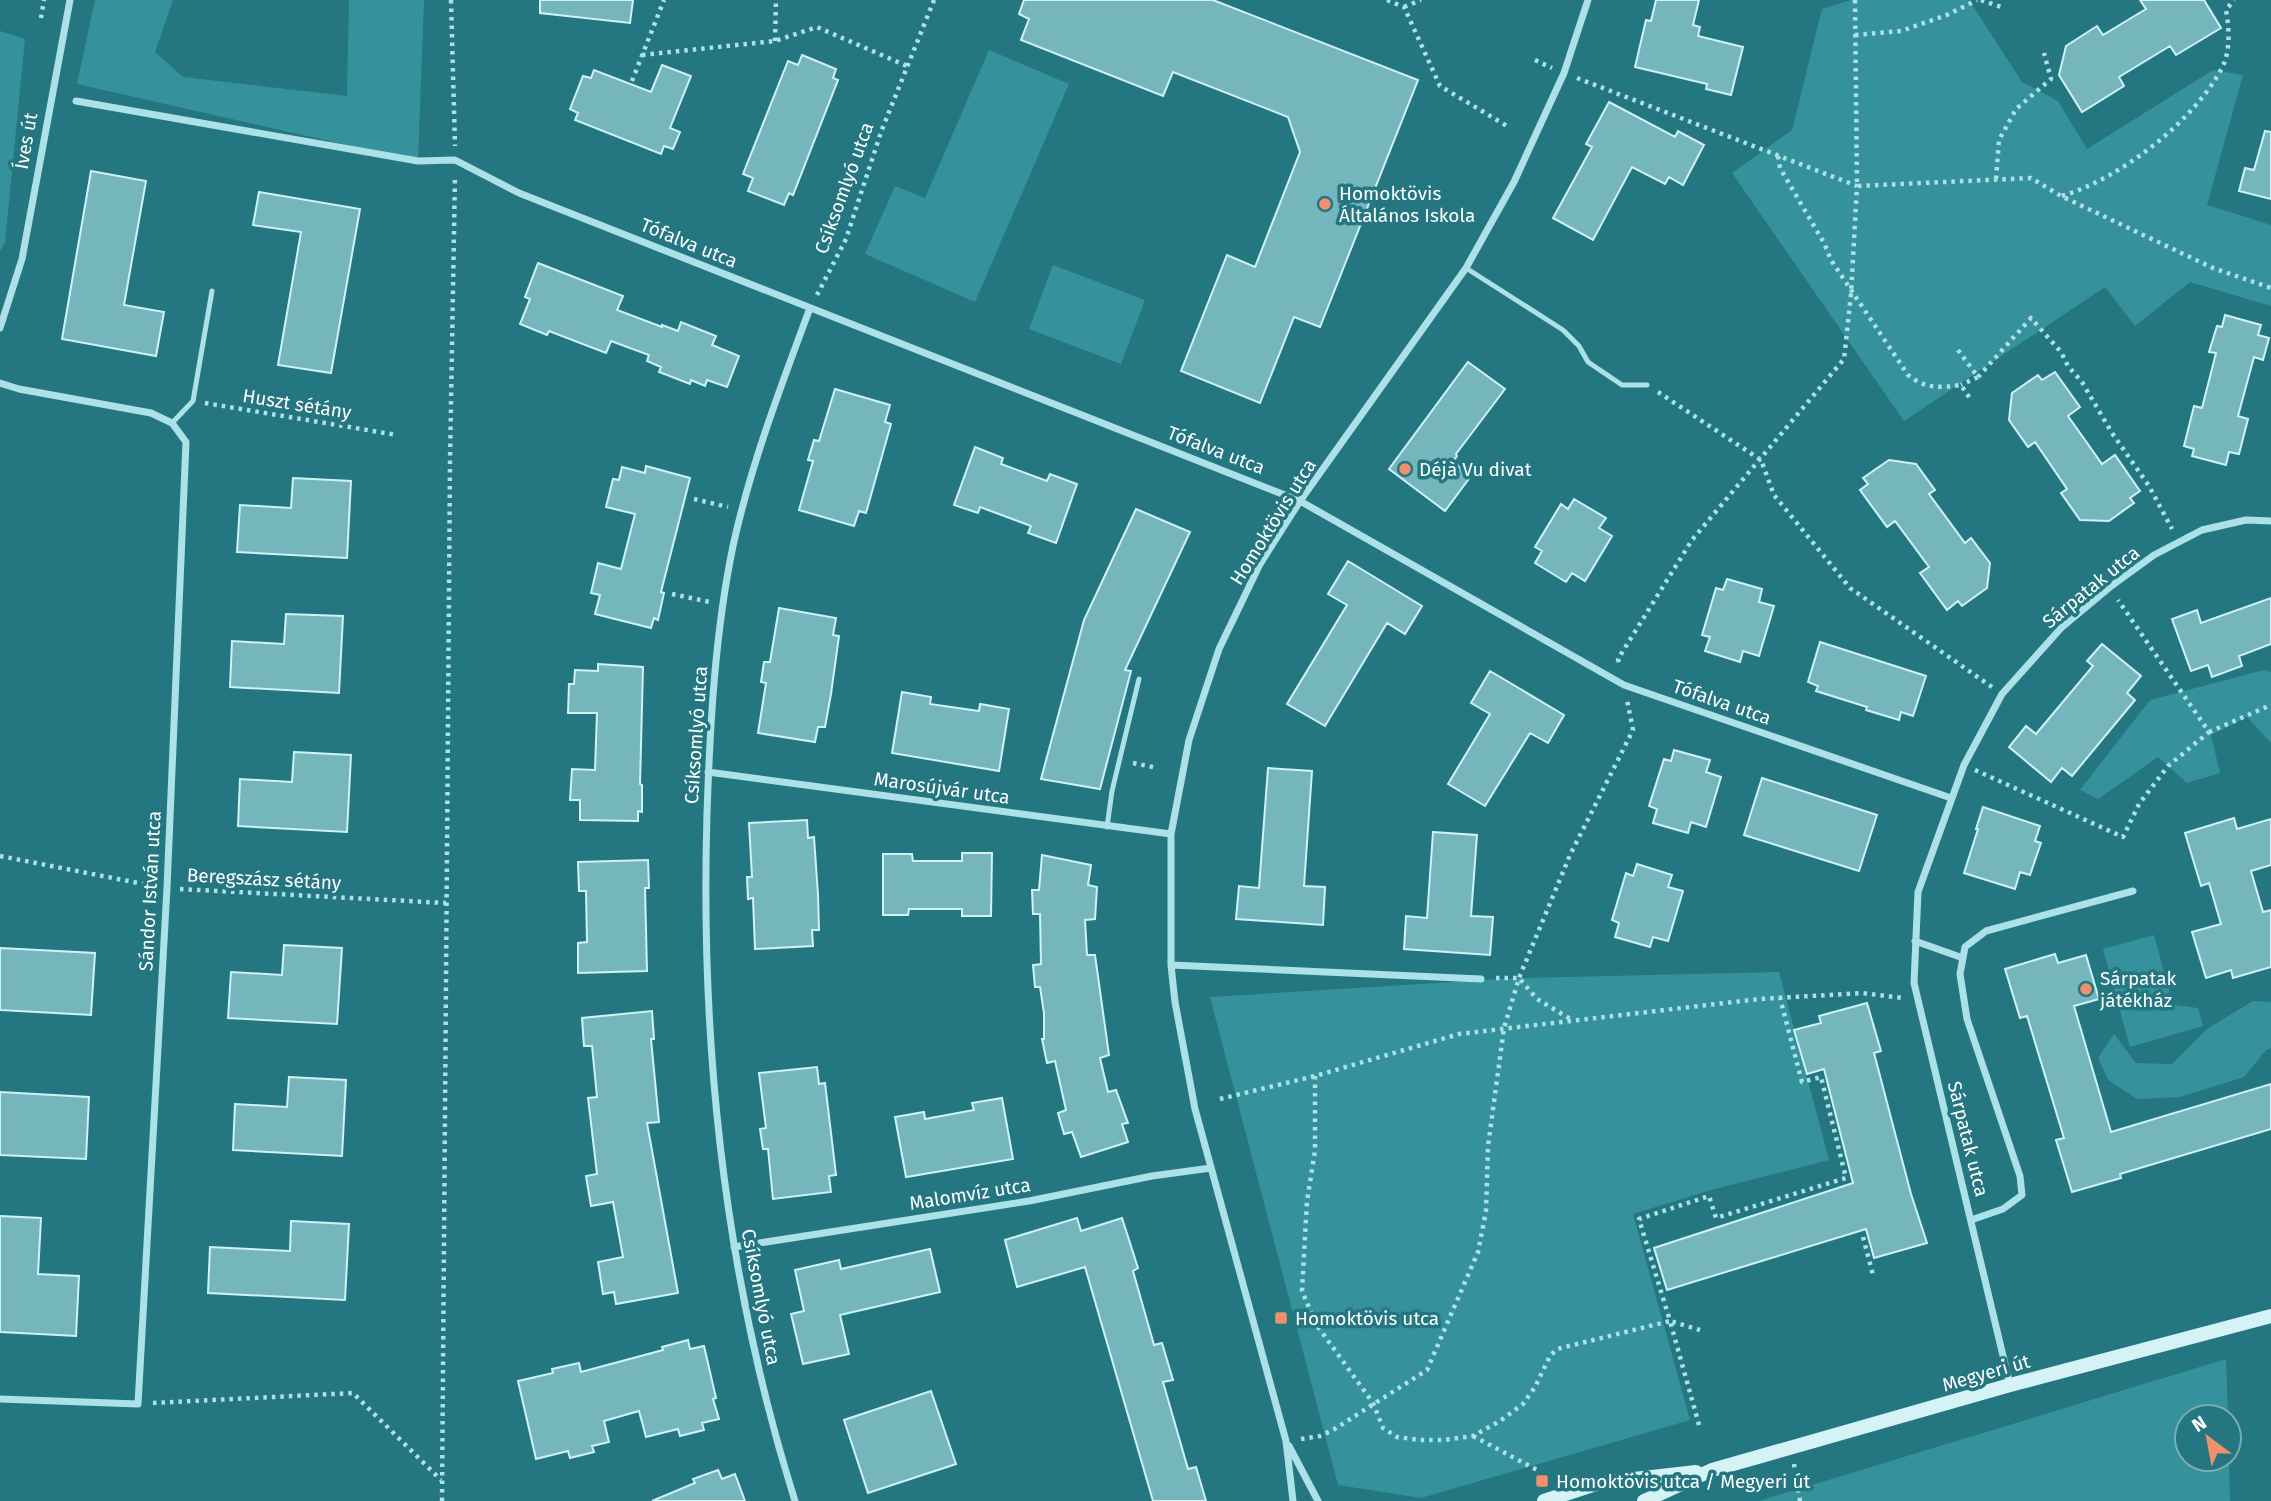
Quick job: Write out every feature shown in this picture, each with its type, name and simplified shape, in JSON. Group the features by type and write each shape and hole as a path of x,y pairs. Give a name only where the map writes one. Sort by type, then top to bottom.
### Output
{"main road":[{"name":"Megyeri út","path":"1644,1501 1712,1470 2010,1385 2271,1316"},
{"name":"Megyeri út","path":"1544,1501 1599,1483 1712,1470"}],"street":[{"name":"Íves út","path":"0,328 22,258 70,0"},
{"name":"Homoktövis utca","path":"1293,1501 1286,1441 1183,1051 1171,965 1171,834 1189,740 1219,649 1260,565 1300,501 1465,268 1514,182 1564,72 1588,0"},
{"path":"76,101 418,161 455,160"},
{"name":"Tófalva utca","path":"455,160 519,193 1300,501 1624,685 1951,798"},
{"name":"Csíksomlyó utca","path":"795,1501 779,1452 763,1387 734,1247 718,1124 708,1014 706,897 708,772 718,648 733,547 765,426 810,308"},
{"path":"0,383 19,389 151,413 172,423"},
{"name":"Sándor István utca","path":"138,1404 167,888 186,442 172,423"},
{"name":"Sárpatak utca","path":"2010,1385 1914,983 1918,892 1964,765 2001,694 2062,627 2154,555 2202,530 2246,520 2271,521"},
{"name":"Marosújvár utca","path":"708,772 1171,834"},
{"path":"1915,941 1963,958 1965,947 1986,931 2133,891"},
{"name":"Sárpatak utca","path":"1963,958 1960,974 1967,1019 2020,1176 2022,1195 2003,1209 1971,1220"},
{"path":"1171,965 1481,979"},
{"name":"Malomvíz utca","path":"734,1247 1029,1201 1212,1168"},
{"path":"0,1399 138,1404"},
{"name":"Homoktövis utca","path":"1286,1441 1318,1501"}],"lane":[{"path":"1465,268 1563,330 1579,346 1588,362 1622,385 1647,385"},
{"path":"172,423 193,401 212,292"},
{"path":"1107,827 1112,791 1139,678"}],"path":[{"path":"41,18 44,0"},
{"path":"442,1501 455,160 451,0"},
{"path":"632,81 664,0"},
{"path":"775,41 776,0"},
{"name":"Csíksomlyó utca","path":"810,308 846,239 881,132 934,0"},
{"path":"1387,0 1404,7 1440,86 1507,126"},
{"path":"1404,7 1421,0"},
{"path":"1855,0 1857,186 2031,178 2061,196 2213,268 2271,288"},
{"path":"1855,35 1901,31 1947,15 1979,0 2004,8"},
{"path":"2061,196 2084,189 2115,173 2154,145 2192,109 2223,66 2230,32 2226,10 2234,0"},
{"path":"642,55 775,41 817,27 907,66"},
{"path":"1996,179 1999,140 2017,108 2052,79 2044,53"},
{"path":"1779,156 1780,168 1824,243 1831,260 1908,375 1921,385 1937,389 1961,385 1978,377 2031,318 2061,352 2068,366 2082,382 2112,433 2149,486 2179,542"},
{"path":"1958,350 1978,377"},
{"path":"1647,385 1761,460 1774,495 1850,588 2001,694"},
{"path":"1961,385 1971,400"},
{"name":"Huszt sétány","path":"193,401 397,435"},
{"path":"694,499 742,511"},
{"path":"2110,587 2209,732"},
{"path":"672,594 724,604"},
{"path":"1964,765 2123,837 2139,804 2168,766 2209,732 2271,705"},
{"name":"Beregszász sétány","path":"0,856 167,888 446,903"},
{"path":"1481,979 1519,978 1537,999 1572,1020"},
{"path":"1220,1100 1315,1076 1459,1034 1780,998 1862,993 1918,999"},
{"path":"1699,1425 1639,1219 1709,1196 1716,1217 1846,1178 1821,1077 1802,1082 1780,998"},
{"path":"1315,1076 1315,1151 1307,1201 1302,1291 1316,1324 1373,1404 1383,1428 1397,1437 1420,1440 1473,1436 1523,1404 1535,1387 1550,1356 1557,1349 1670,1321 1700,1330"},
{"path":"1863,1237 1872,1275"},
{"path":"138,1404 353,1393 442,1481"},
{"path":"1286,1441 1320,1436 1333,1430"},
{"path":"1473,1436 1539,1471"},
{"path":"1791,1448 1800,1501"}],"shaded area":[{"path":"95,0 173,0 155,52 183,77 347,96 349,0 424,0 418,161 77,84"},
{"path":"1851,0 1969,0 2022,82 2058,101 2087,149 2213,70 2243,75 2207,205 2271,225 2271,306 2190,282 2135,326 2105,287 1904,421 1732,173 1792,130 1822,9"},
{"path":"0,31 25,39 5,242 0,251"},
{"path":"989,50 1069,84 975,302 865,254 895,186 925,198"},
{"path":"1053,265 1145,300 1121,364 1029,329"},
{"path":"2264,670 2271,672 2271,743 2247,717 2211,735 2220,773 2187,783 2158,757 2098,799 2080,790 2150,700"},
{"path":"2154,935 2173,1005 2198,1008 2203,1026 2130,1047 2103,949"},
{"path":"1779,972 1829,1160 1711,1190 1633,1214 1690,1420 1421,1498 1338,1485 1210,997 1519,978"},
{"path":"2253,1001 2271,1002 2271,1048 2266,1050 2244,1077 2180,1097 2137,1099 2108,1080 2098,1058 2114,1034 2136,1063 2172,1064 2207,1029"},
{"path":"2226,1359 2228,1403 2173,1403 2173,1473 2229,1473 2230,1501 1759,1501"}],"building":[{"path":"540,0 633,0 630,23 540,13"},
{"name":"Homoktövis Általános Iskola","path":"1024,0 1213,0 1418,80 1320,327 1294,317 1260,403 1181,371 1227,255 1255,267 1300,152 1288,117 1173,72 1163,96 1021,40 1029,19 1019,14"},
{"path":"1656,0 1699,0 1693,25 1700,27 1698,36 1743,47 1731,95 1706,89 1707,84 1635,67 1646,20 1651,21"},
{"path":"2140,0 2204,0 2221,28 2176,55 2170,46 2119,77 2124,86 2082,112 2059,75 2066,46 2097,26 2103,35 2146,9"},
{"path":"802,55 836,69 833,78 838,80 793,195 789,193 784,205 748,191 753,178 743,174 788,61 798,65"},
{"path":"662,65 691,76 670,128 680,132 673,149 664,146 661,154 575,120 578,113 570,109 583,76 591,78 594,70 651,92"},
{"path":"1609,102 1675,137 1678,131 1704,145 1683,185 1669,177 1665,184 1632,167 1593,240 1553,218 1592,147 1586,144"},
{"path":"2265,131 2271,132 2271,199 2239,191 2245,168 2254,170"},
{"path":"91,171 146,181 124,305 164,312 156,356 62,339"},
{"path":"259,192 360,209 331,373 278,365 301,232 253,225"},
{"path":"538,263 623,296 617,310 662,327 678,331 681,322 716,336 712,345 739,356 727,387 707,380 705,386 691,380 690,384 659,372 661,367 647,361 649,355 611,341 606,353 549,331 547,335 520,324 530,299 525,297"},
{"path":"2225,315 2261,325 2258,335 2269,338 2263,360 2254,357 2238,416 2248,419 2239,454 2229,452 2226,465 2192,456 2194,449 2184,446 2194,406 2202,408 2216,353 2209,352 2217,326 2222,327"},
{"path":"1468,362 1505,389 1456,454 1453,462 1471,476 1445,511 1389,469"},
{"path":"2055,372 2080,407 2068,416 2102,464 2115,455 2140,491 2130,498 2134,503 2109,521 2080,520 2061,493 2067,489 2035,442 2028,447 2009,420 2012,393 2038,375 2042,380"},
{"path":"835,389 890,405 885,422 891,424 866,513 859,511 854,526 799,510 813,461 808,460 814,440 819,441"},
{"path":"975,447 1003,458 1001,464 1047,481 1050,474 1077,484 1056,543 1028,533 1031,526 980,507 978,513 954,505"},
{"path":"1889,460 1916,464 1935,490 1929,494 1965,543 1971,538 1990,563 1987,588 1962,606 1958,601 1947,610 1920,573 1929,567 1895,521 1887,527 1860,490 1868,484 1863,478"},
{"path":"646,466 690,478 661,592 664,593 658,620 654,618 651,628 595,614 600,595 591,593 598,563 621,569 635,514 606,507 613,479 619,480 622,467 645,473"},
{"path":"293,478 351,481 347,558 237,552 240,505 291,508"},
{"path":"1574,499 1606,518 1599,528 1612,536 1585,581 1572,573 1566,582 1535,563 1542,551 1535,547 1561,504 1568,509"},
{"path":"1136,509 1190,532 1125,670 1131,671 1100,789 1041,779 1084,620"},
{"path":"1348,561 1422,606 1405,634 1387,623 1325,726 1287,704 1347,605 1328,594"},
{"path":"1727,579 1762,589 1759,602 1774,606 1759,656 1743,651 1740,662 1705,651 1710,637 1702,635 1716,588 1723,590"},
{"path":"2271,598 2271,644 2239,656 2242,666 2212,677 2208,665 2191,671 2172,619 2197,610 2201,623"},
{"path":"779,608 836,618 833,635 839,636 831,694 825,727 818,727 815,742 758,733 766,683 761,682 764,662 770,662"},
{"path":"286,614 343,616 339,693 230,687 232,641 284,644"},
{"path":"1820,642 1926,676 1913,716 1901,712 1899,720 1816,691 1818,686 1808,682"},
{"path":"2102,644 2141,676 2127,693 2135,700 2072,776 2062,768 2051,782 2009,747 2026,726 2036,734 2093,666 2087,661"},
{"path":"598,664 643,667 640,784 642,812 638,811 638,821 580,820 580,800 570,800 572,769 595,770 597,713 568,713 569,684 574,684 575,670 598,671"},
{"path":"1490,671 1564,715 1548,743 1530,733 1485,806 1448,784 1490,714 1471,703"},
{"path":"902,692 931,697 930,704 979,711 980,704 1009,709 999,771 892,753"},
{"path":"1674,750 1710,760 1706,772 1721,777 1706,827 1691,822 1688,833 1653,823 1657,809 1649,806 1664,759 1671,761"},
{"path":"294,752 351,755 347,832 238,826 240,779 292,782"},
{"path":"1268,768 1312,771 1304,886 1325,887 1323,925 1236,919 1239,886 1259,888"},
{"path":"1762,778 1877,815 1859,871 1744,835"},
{"path":"1983,807 2040,826 2035,841 2041,843 2030,875 2020,872 2015,889 1964,873"},
{"path":"2234,818 2237,829 2271,819 2271,865 2251,871 2263,912 2271,910 2271,967 2233,978 2231,970 2206,978 2192,932 2221,924 2209,883 2201,886 2185,833"},
{"path":"807,820 808,838 814,837 818,895 819,930 812,930 813,946 755,949 753,898 748,899 747,877 752,877 749,823"},
{"path":"1433,832 1477,835 1471,916 1493,917 1490,955 1404,949 1406,916 1427,918"},
{"path":"962,853 992,853 991,916 962,916 962,909 909,909 908,915 883,915 883,854 912,854 913,861 962,861"},
{"path":"1042,855 1091,865 1088,885 1097,887 1095,919 1085,920 1087,955 1095,955 1109,1055 1100,1058 1108,1092 1116,1090 1128,1123 1122,1124 1128,1142 1081,1157 1072,1132 1064,1134 1058,1113 1066,1110 1055,1061 1047,1063 1042,1039 1044,1013 1040,987 1035,987 1033,965 1041,964 1040,914 1033,914 1032,890 1039,890"},
{"path":"648,860 649,888 645,888 647,971 578,973 578,943 587,942 586,891 579,891 578,862"},
{"path":"1637,864 1672,875 1668,887 1683,891 1668,941 1653,937 1650,947 1615,937 1619,923 1612,920 1626,873 1633,876"},
{"path":"284,945 342,948 337,1024 228,1018 231,972 282,975"},
{"path":"0,948 95,953 91,1015 0,1010"},
{"path":"2055,954 2058,963 2086,955 2099,999 2074,1006 2111,1132 2271,1084 2271,1129 2120,1174 2121,1178 2072,1192 2056,1140 2064,1138 2027,1016 2020,1018 2005,969"},
{"path":"1867,1003 1881,1051 1874,1053 1911,1194 1927,1243 1874,1258 1866,1229 1667,1290 1654,1248 1853,1183 1824,1069 1807,1074 1794,1030 1821,1023 1819,1016"},
{"path":"652,1011 654,1039 651,1039 659,1122 647,1123 678,1293 616,1304 614,1292 603,1294 598,1262 623,1257 613,1202 591,1206 586,1176 597,1174 588,1098 597,1097 592,1046 584,1046 582,1018"},
{"path":"817,1067 819,1084 825,1083 836,1175 829,1176 831,1192 773,1199 768,1149 763,1149 760,1129 766,1128 759,1073"},
{"path":"289,1077 346,1080 342,1156 233,1150 235,1104 287,1107"},
{"path":"0,1092 89,1097 86,1159 0,1155"},
{"path":"1002,1098 1013,1159 906,1177 895,1117 924,1112 925,1119 974,1110 972,1103"},
{"path":"0,1216 41,1218 38,1274 79,1276 76,1336 0,1332"},
{"path":"1077,1218 1081,1231 1122,1218 1138,1268 1133,1271 1154,1345 1162,1343 1173,1380 1163,1382 1188,1469 1196,1467 1206,1501 1153,1501 1085,1267 1017,1287 1005,1240"},
{"path":"291,1221 349,1224 345,1300 208,1293 210,1247 290,1251"},
{"path":"930,1249 940,1292 840,1315 849,1354 803,1364 791,1314 804,1311 795,1270 839,1260 841,1269"},
{"path":"688,1340 690,1349 704,1346 719,1419 702,1423 704,1430 680,1436 678,1429 646,1437 639,1411 604,1421 609,1442 592,1446 594,1452 570,1458 568,1451 536,1459 518,1381 553,1373 552,1369 579,1363 581,1372 663,1350 662,1347"},
{"path":"931,1391 956,1464 868,1493 844,1420"},
{"path":"718,1470 722,1479 735,1474 745,1501 652,1501 695,1483 693,1479"}],"place":[{"name":"Homoktövis Általános Iskola","path":"1325,204"},
{"name":"Déjà Vu divat","path":"1405,469"},
{"name":"Sárpatak játékház","path":"2086,989"},
{"name":"Homoktövis utca","path":"1281,1318"},
{"name":"Homoktövis utca / Megyeri út","path":"1542,1481"}]}
